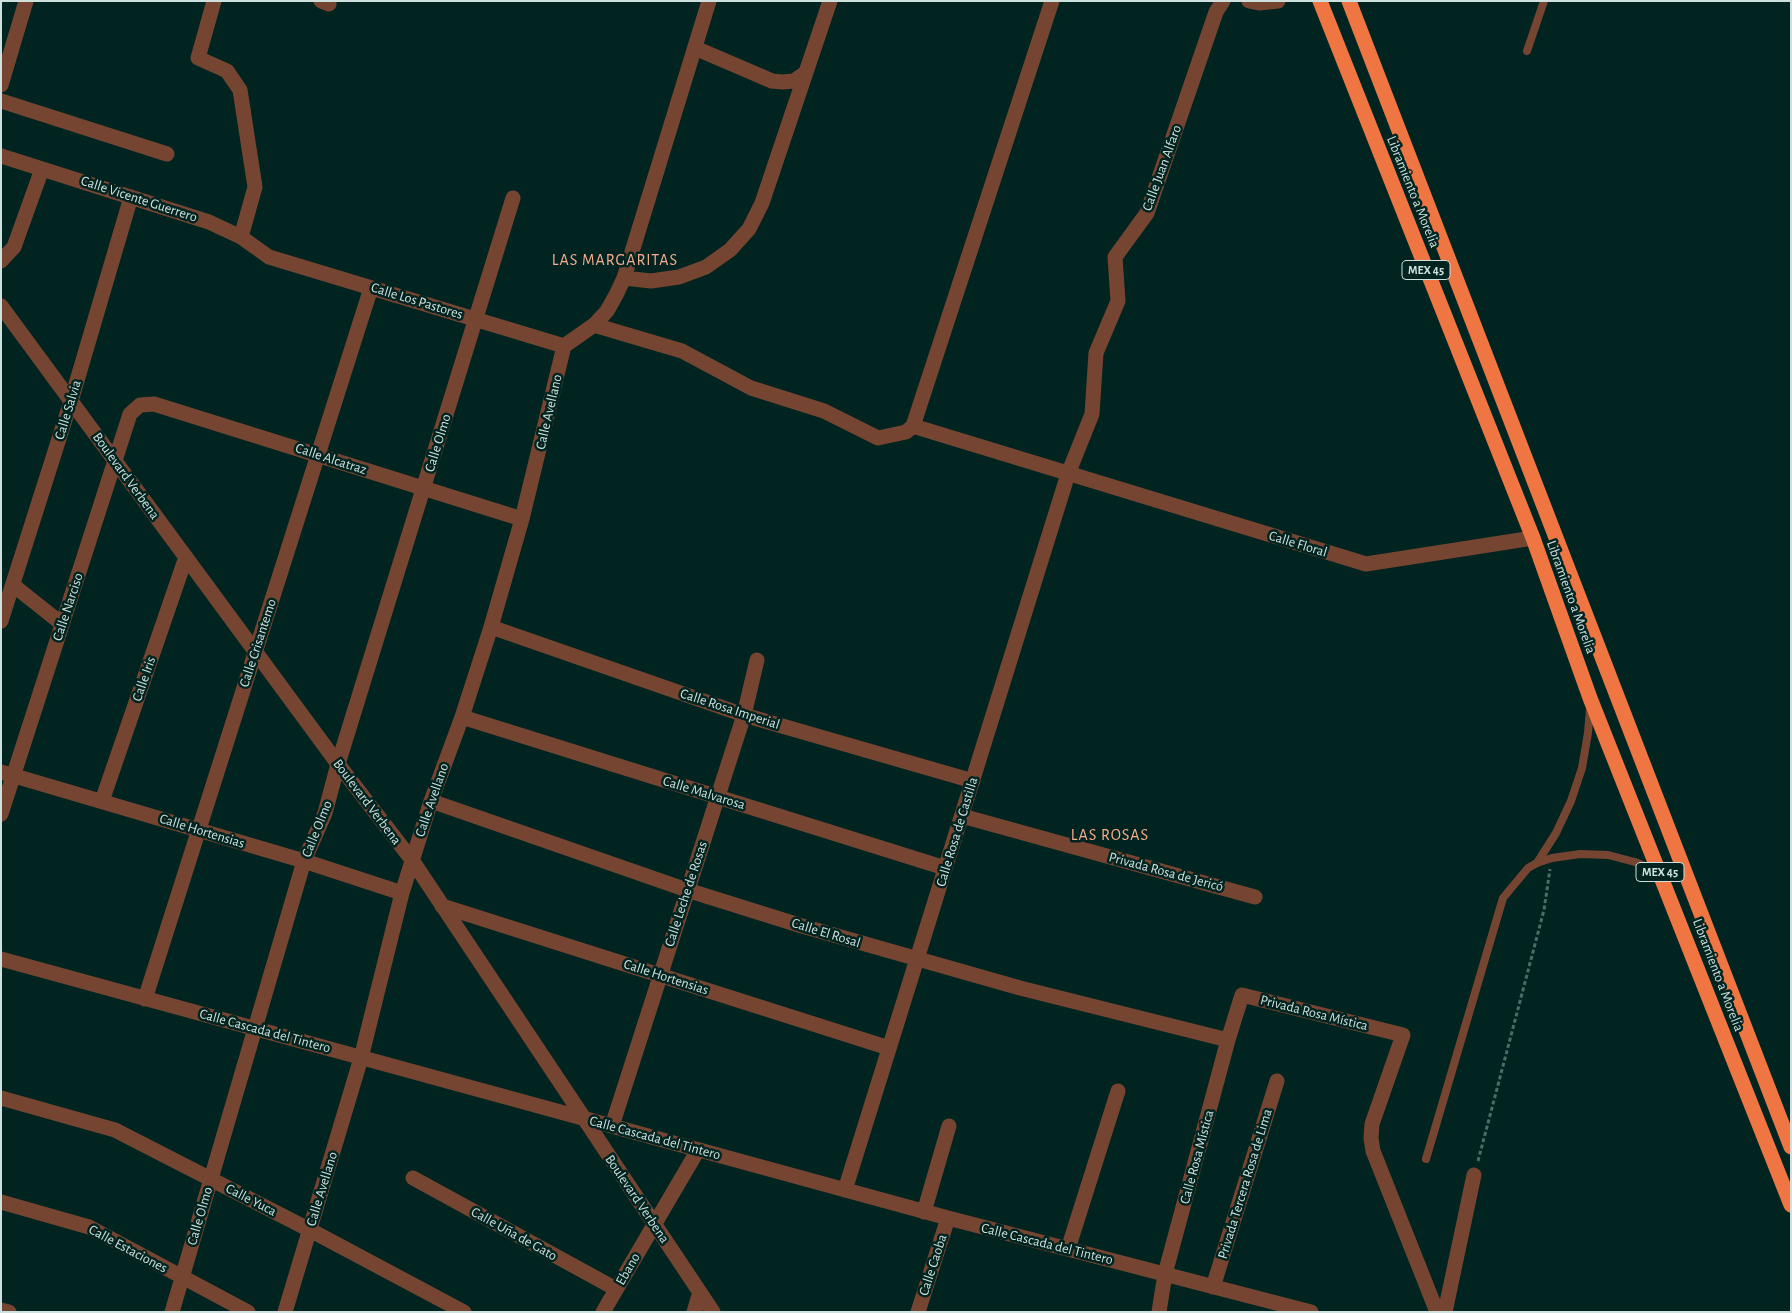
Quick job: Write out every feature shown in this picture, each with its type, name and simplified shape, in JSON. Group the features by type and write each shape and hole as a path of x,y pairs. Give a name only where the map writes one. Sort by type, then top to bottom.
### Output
{"highway":[{"name":"Libramiento a Morelia","path":"1320,1 1533,538 1590,698 1661,873 1791,1205"},
{"name":"Libramiento a Morelia","path":"1349,1 1791,1147"}],"street":[{"path":"1,85 26,1"},
{"path":"214,1 198,58 227,71 240,90 255,187 241,237"},
{"path":"564,346 594,325 607,311 624,278 709,1"},
{"path":"624,278 651,281 680,277 706,267 730,250 749,229 762,203 830,1"},
{"path":"594,325 682,352 752,388 824,411 878,438 906,432 913,426 1052,1"},
{"name":"Calle Juan Alfaro","path":"1068,474 1092,414 1096,353 1118,301 1115,256 1147,212 1216,12 1223,1"},
{"path":"1250,1 1259,3 1278,1"},
{"path":"695,48 772,81 794,81 804,74"},
{"path":"1,101 167,154"},
{"name":"Calle Vicente Guerrero","path":"1,156 209,222 241,237 269,257"},
{"path":"1,261 14,247 42,169"},
{"name":"Calle Salvia","path":"1,621 71,401 131,197"},
{"name":"Calle Olmo","path":"172,1312 304,861 325,813 338,764 513,198"},
{"name":"Calle Los Pastores","path":"269,257 564,346"},
{"name":"Calle Crisantemo","path":"144,999 371,288"},
{"name":"Boulevard Verbena","path":"1,306 338,764 412,860 712,1312"},
{"name":"Calle Avellano","path":"285,1312 361,1058 402,893 431,801 462,717 491,627 522,519 564,346"},
{"name":"Calle Alcatraz","path":"140,405 154,404 522,519"},
{"name":"Calle Narciso","path":"1,814 7,774 62,624 130,414 140,405"},
{"name":"Calle Floral","path":"913,426 1366,564 1533,538"},
{"name":"Calle Rosa de Castilla","path":"845,1190 1068,474"},
{"name":"Calle Iris","path":"102,802 186,557"},
{"path":"13,585 62,624"},
{"name":"Calle Rosa Imperial","path":"491,627 744,715 972,781"},
{"name":"Calle Leche de Rosas","path":"612,1126 744,715 757,660"},
{"name":"Calle Malvarosa","path":"462,717 945,868"},
{"name":"Calle Hortensias","path":"7,774 304,861 402,893"},
{"name":"Calle El Rosal","path":"431,801 688,890 917,960 1228,1040"},
{"name":"Privada Rosa de Jericó","path":"962,816 1255,897"},
{"name":"Calle Hortensias","path":"442,906 889,1048"},
{"name":"Calle Cascada del Tintero","path":"1,960 924,1212 1311,1312"},
{"name":"Privada Rosa Mística","path":"1228,1040 1242,995 1403,1035 1372,1124 1371,1142 1436,1312"},
{"name":"Calle Rosa Mística","path":"1159,1312 1165,1274 1228,1040"},
{"name":"Privada Tercera Rosa de Lima","path":"1214,1287 1277,1081"},
{"path":"1068,1249 1118,1091"},
{"name":"Calle Yuca","path":"1,1098 115,1130 464,1312"},
{"path":"924,1212 949,1126"},
{"name":"Ebano","path":"603,1312 698,1150"},
{"path":"1445,1312 1474,1175"},
{"name":"Calle Uña de Gato","path":"413,1178 616,1290"},
{"name":"Calle Estaciones","path":"1,1202 89,1227 248,1312"},
{"name":"Calle Caoba","path":"918,1312 948,1218"},
{"path":"694,1312 700,1292"},
{"path":"1,1310 9,1312"}],"lane":[{"path":"1527,51 1544,1"},
{"path":"1537,863 1556,833 1571,801 1582,768 1588,733 1590,698"},
{"path":"1426,1159 1503,898 1528,868 1552,858 1580,854 1608,855 1635,862 1661,873"}],"path":[{"path":"1474,1175 1544,910 1552,858"}],"district":[{"name":"LAS MARGARITAS","path":"615,260"},
{"name":"LAS ROSAS","path":"1110,835"}]}
